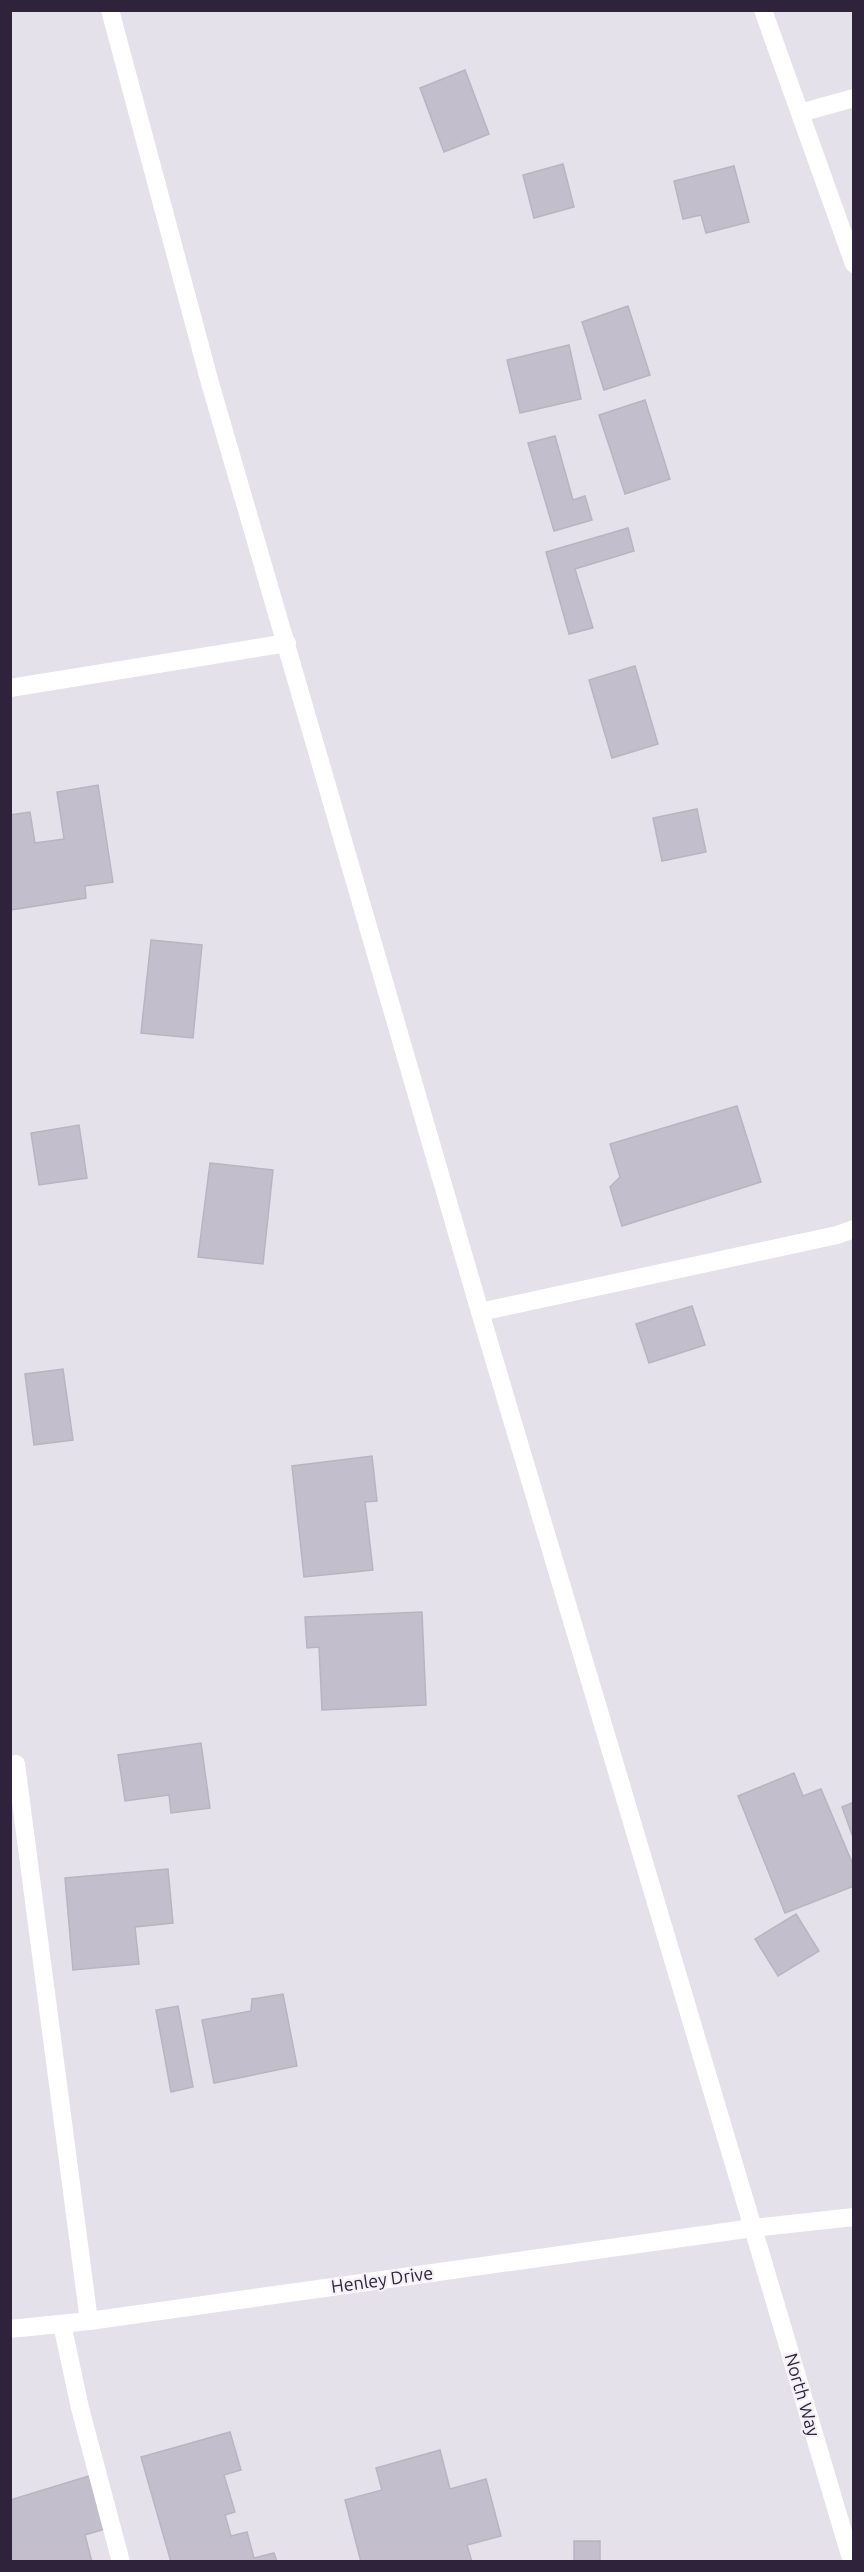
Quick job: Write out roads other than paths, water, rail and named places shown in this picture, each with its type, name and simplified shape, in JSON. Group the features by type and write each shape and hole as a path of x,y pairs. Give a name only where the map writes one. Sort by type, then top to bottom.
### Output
{"street":[{"name":"North Way","path":"110,10 210,383 480,1312 852,2562"},
{"path":"763,10 854,264"},
{"path":"800,113 854,98"},
{"path":"10,688 287,643"},
{"path":"480,1312 837,1235 854,1229"},
{"path":"16,1764 89,2321"},
{"name":"Henley Drive","path":"10,2329 89,2321 753,2228 854,2217"},
{"path":"62,2324 80,2408 121,2562"}]}
